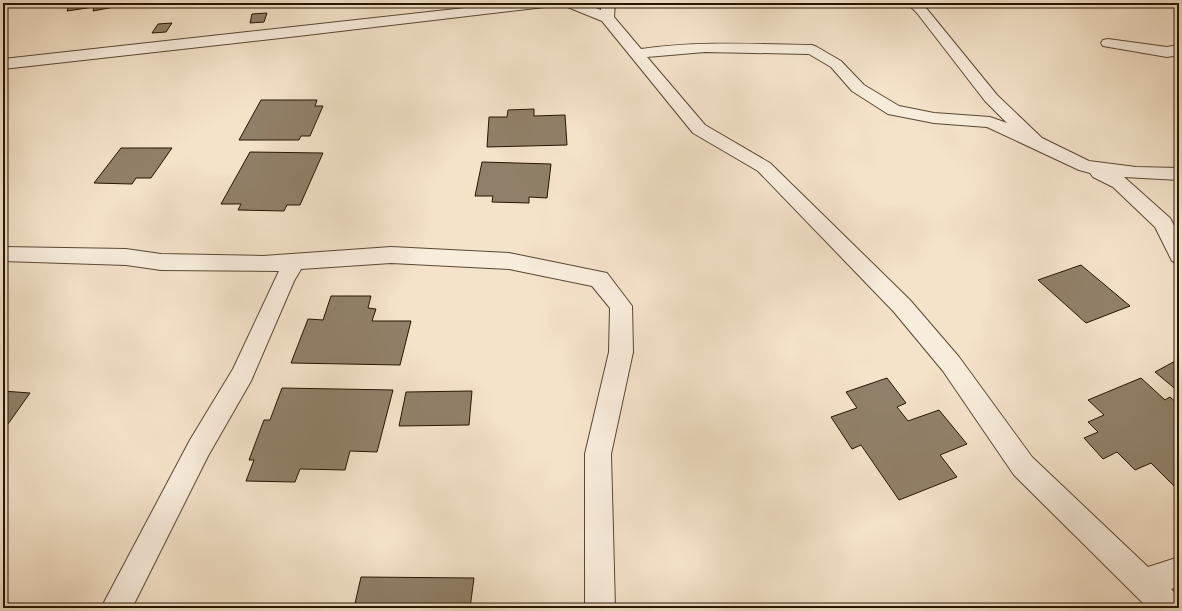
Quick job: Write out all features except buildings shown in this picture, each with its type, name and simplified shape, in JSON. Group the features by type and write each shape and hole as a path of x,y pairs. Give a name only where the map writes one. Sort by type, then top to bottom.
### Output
{"street":[{"path":"3,64 290,33 545,3"},
{"path":"570,3 608,11 636,54 699,129 764,167 902,306 951,364 1023,466 1169,608"},
{"path":"914,3 922,10 991,98 1036,142"},
{"path":"1108,43 1167,52 1179,50"},
{"path":"636,54 664,50 705,48 812,50 836,64 858,88 894,110 934,118 990,122 1036,142 1120,183 1163,223 1179,256"},
{"path":"1085,166 1136,174 1179,174"},
{"path":"3,254 126,257 161,262 263,264 391,255 509,261 599,279 621,306 621,352 598,454 600,608"},
{"path":"116,608 199,448 243,374 284,280 295,262"},
{"path":"1144,583 1179,572"}]}
